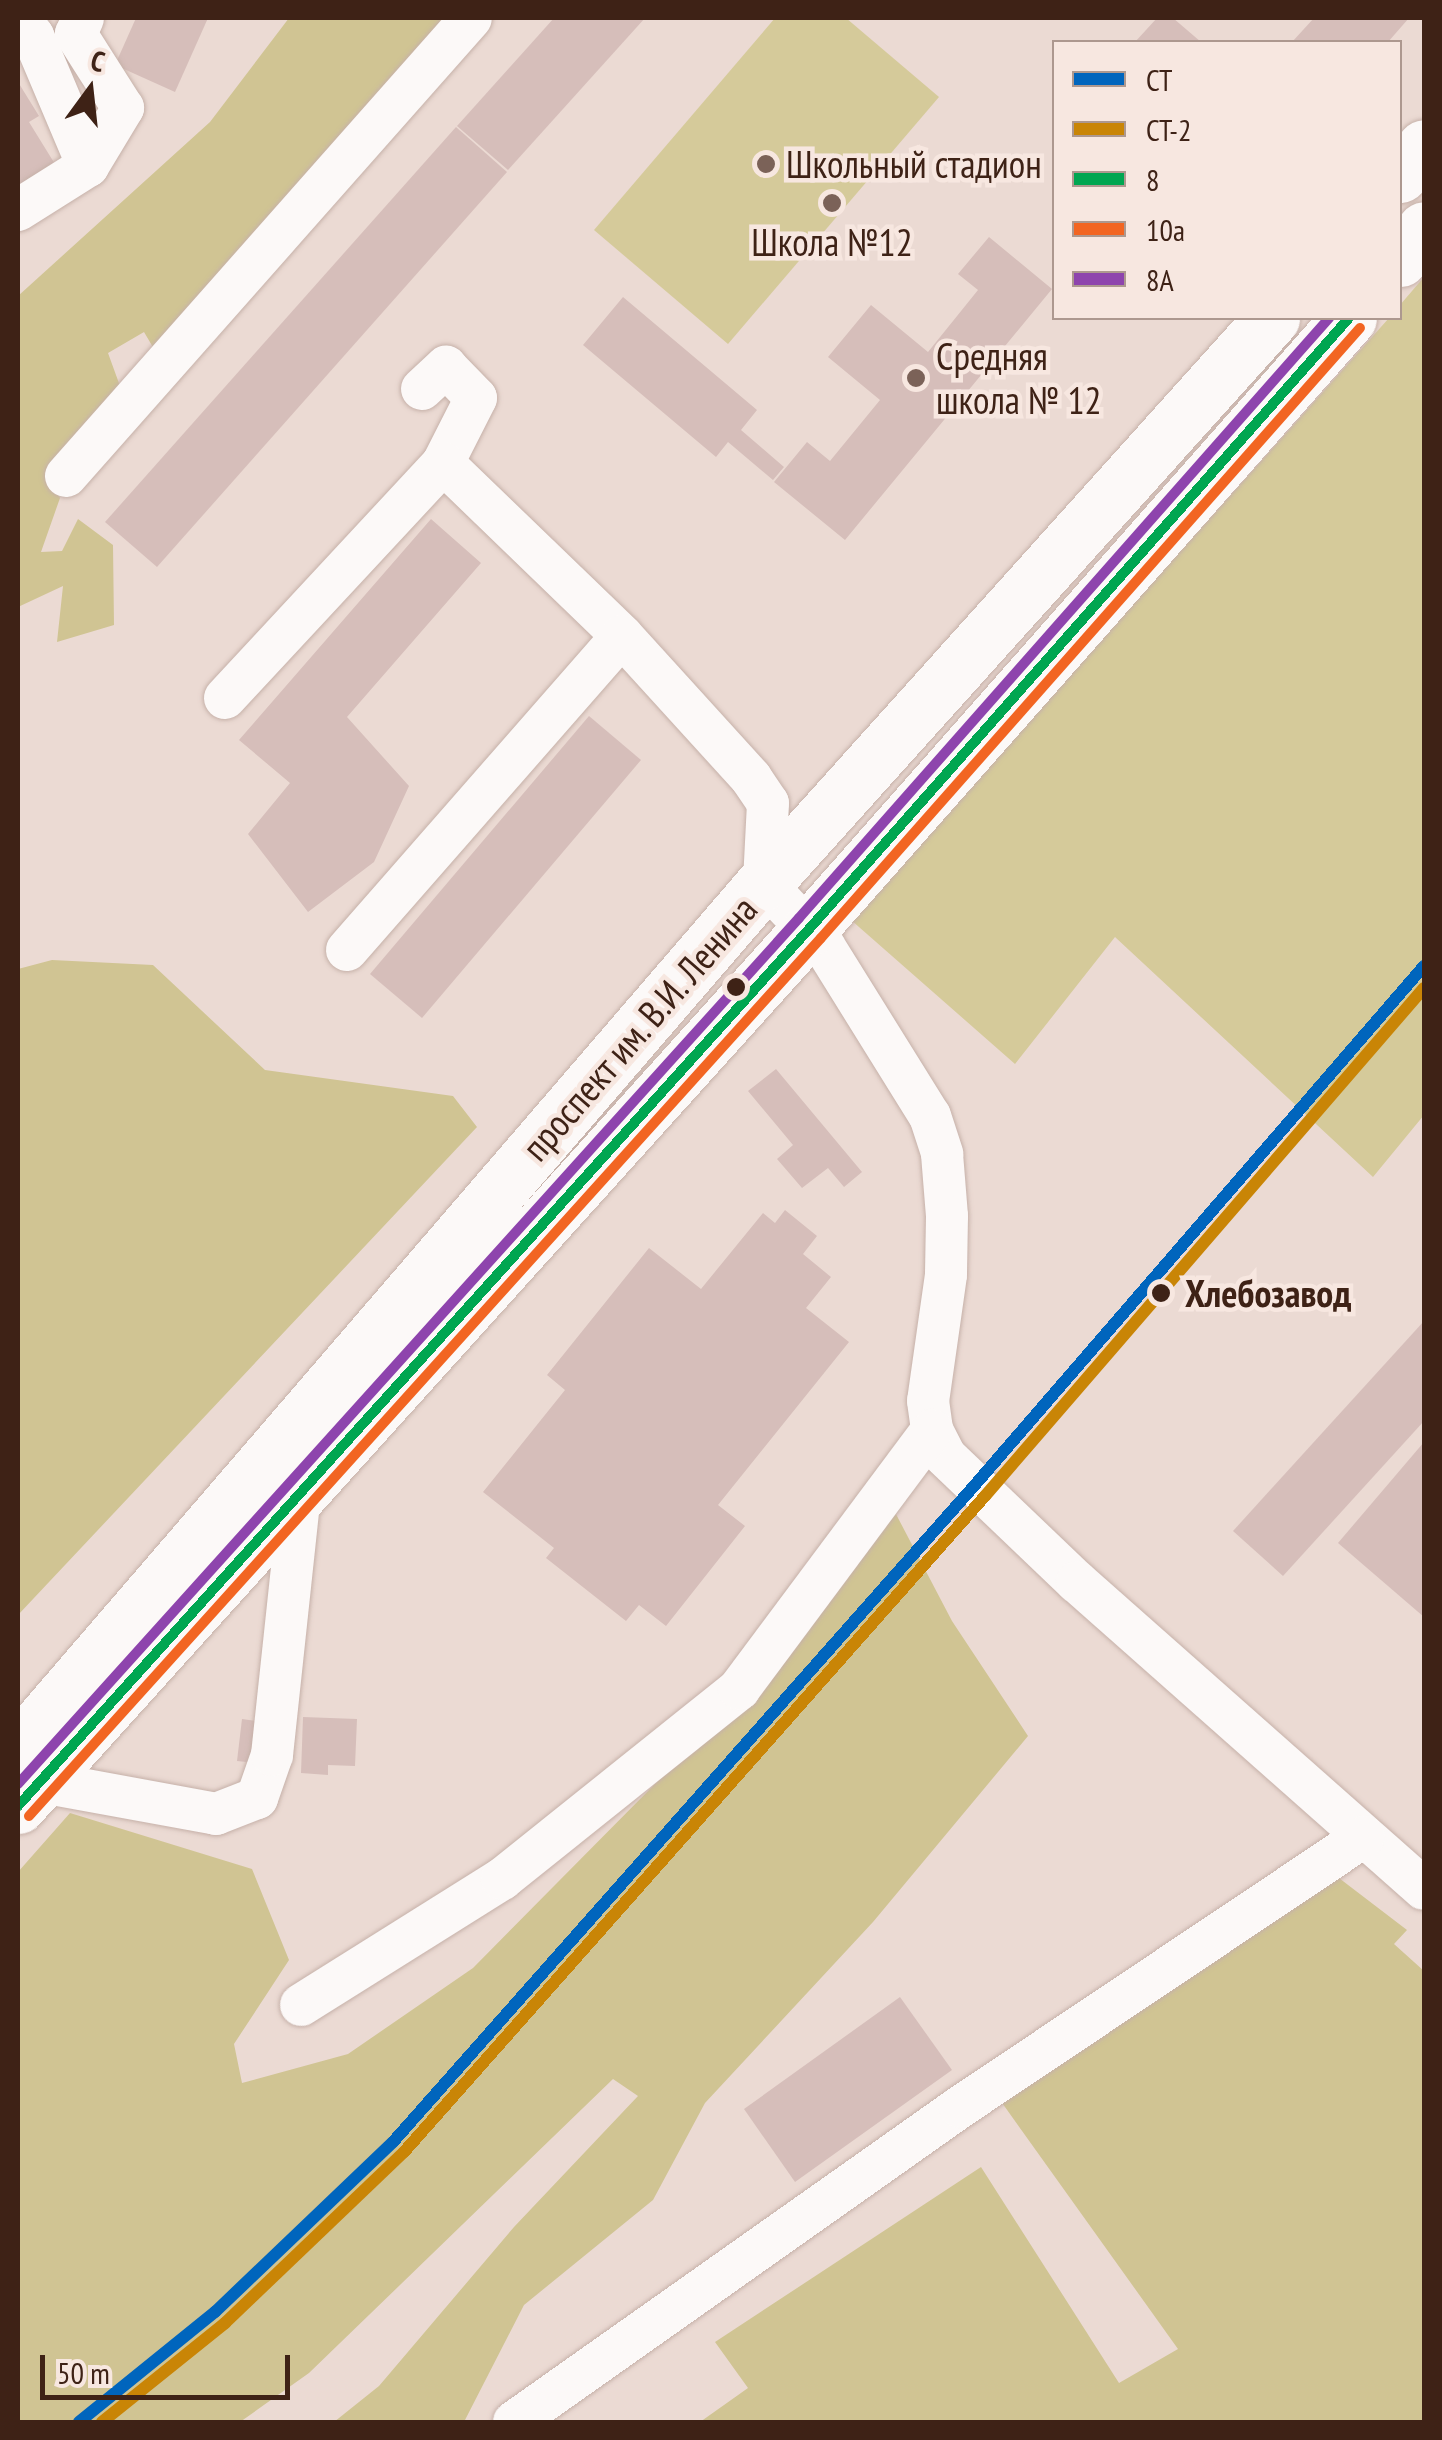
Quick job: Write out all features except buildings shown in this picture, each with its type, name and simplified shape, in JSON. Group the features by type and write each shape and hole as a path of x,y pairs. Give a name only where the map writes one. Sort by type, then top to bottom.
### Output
{"main road":[{"path":"1402,173 1424,146"},
{"path":"1402,256 1424,229"},
{"name":"проспект им. В.И. Ленина","path":"26,1779 764,882 1270,320"},
{"name":"проспект им. В.И. Ленина","path":"26,1779 300,1493 810,928 1347,320"}],"street":[{"path":"19,18 33,36 88,166"},
{"path":"18,210 88,166 124,108 76,34 83,18"},
{"path":"66,476 471,18"},
{"path":"225,698 444,462 476,398 446,367 422,389"},
{"path":"444,462 622,636 751,778 768,803 764,882 810,928 930,1116 942,1154 946,1275 928,1402 932,1430 945,1456 988,1499 1424,1889"},
{"path":"347,950 622,636"},
{"path":"301,2005 502,1879 739,1689 932,1430"},
{"path":"26,1779 216,1814 257,1798 272,1755 300,1493"},
{"path":"514,2422 960,2107 1364,1837"}],"shaded area":[{"path":"289,18 453,18 157,354 144,332 108,353 120,386 49,475 60,498 41,552 62,551 78,519 113,545 114,625 57,642 63,586 18,607 18,296 210,122"},
{"name":"Школьный стадион","path":"775,18 846,18 939,97 728,344 594,230"},
{"path":"1424,277 1424,1115 1373,1177 1115,937 1015,1064 851,920 1387,320 1402,320 1402,303"},
{"path":"52,960 153,965 265,1070 453,1096 477,1127 18,1615 18,969"},
{"path":"887,1497 952,1621 1028,1736 873,1922 705,2103 653,2200 524,2305 465,2420 334,2422 379,2386 514,2227 638,2096 613,2079 309,2373 240,2422 18,2422 18,1872 70,1813 252,1869 289,1960 234,2044 242,2083 348,2054 473,1968 738,1700"},
{"path":"1335,1875 1407,1930 1394,1944 1424,1971 1424,2422 700,2422 748,2388 715,2342 981,2167 1119,2383 1178,2349 1000,2100"}],"transit line":[{"name":"8А","path":"18,1784 799,918 1327,320"},
{"name":"8","path":"18,1806 810,928 1347,320"},
{"name":"10а","path":"29,1816 821,938 1360,328"},
{"name":"СТ","path":"79,2422 215,2312 393,2142 974,1486 1424,966"},
{"name":"СТ-2","path":"102,2422 225,2323 404,2152 985,1496 1424,988"}],"place":[{"name":"Школьный стадион","path":"766,164"},
{"name":"Школа №12","path":"832,203"},
{"name":"Средняя школа № 12","path":"916,378"},
{"name":"Хлебозавод","path":"1161,1293"}]}
